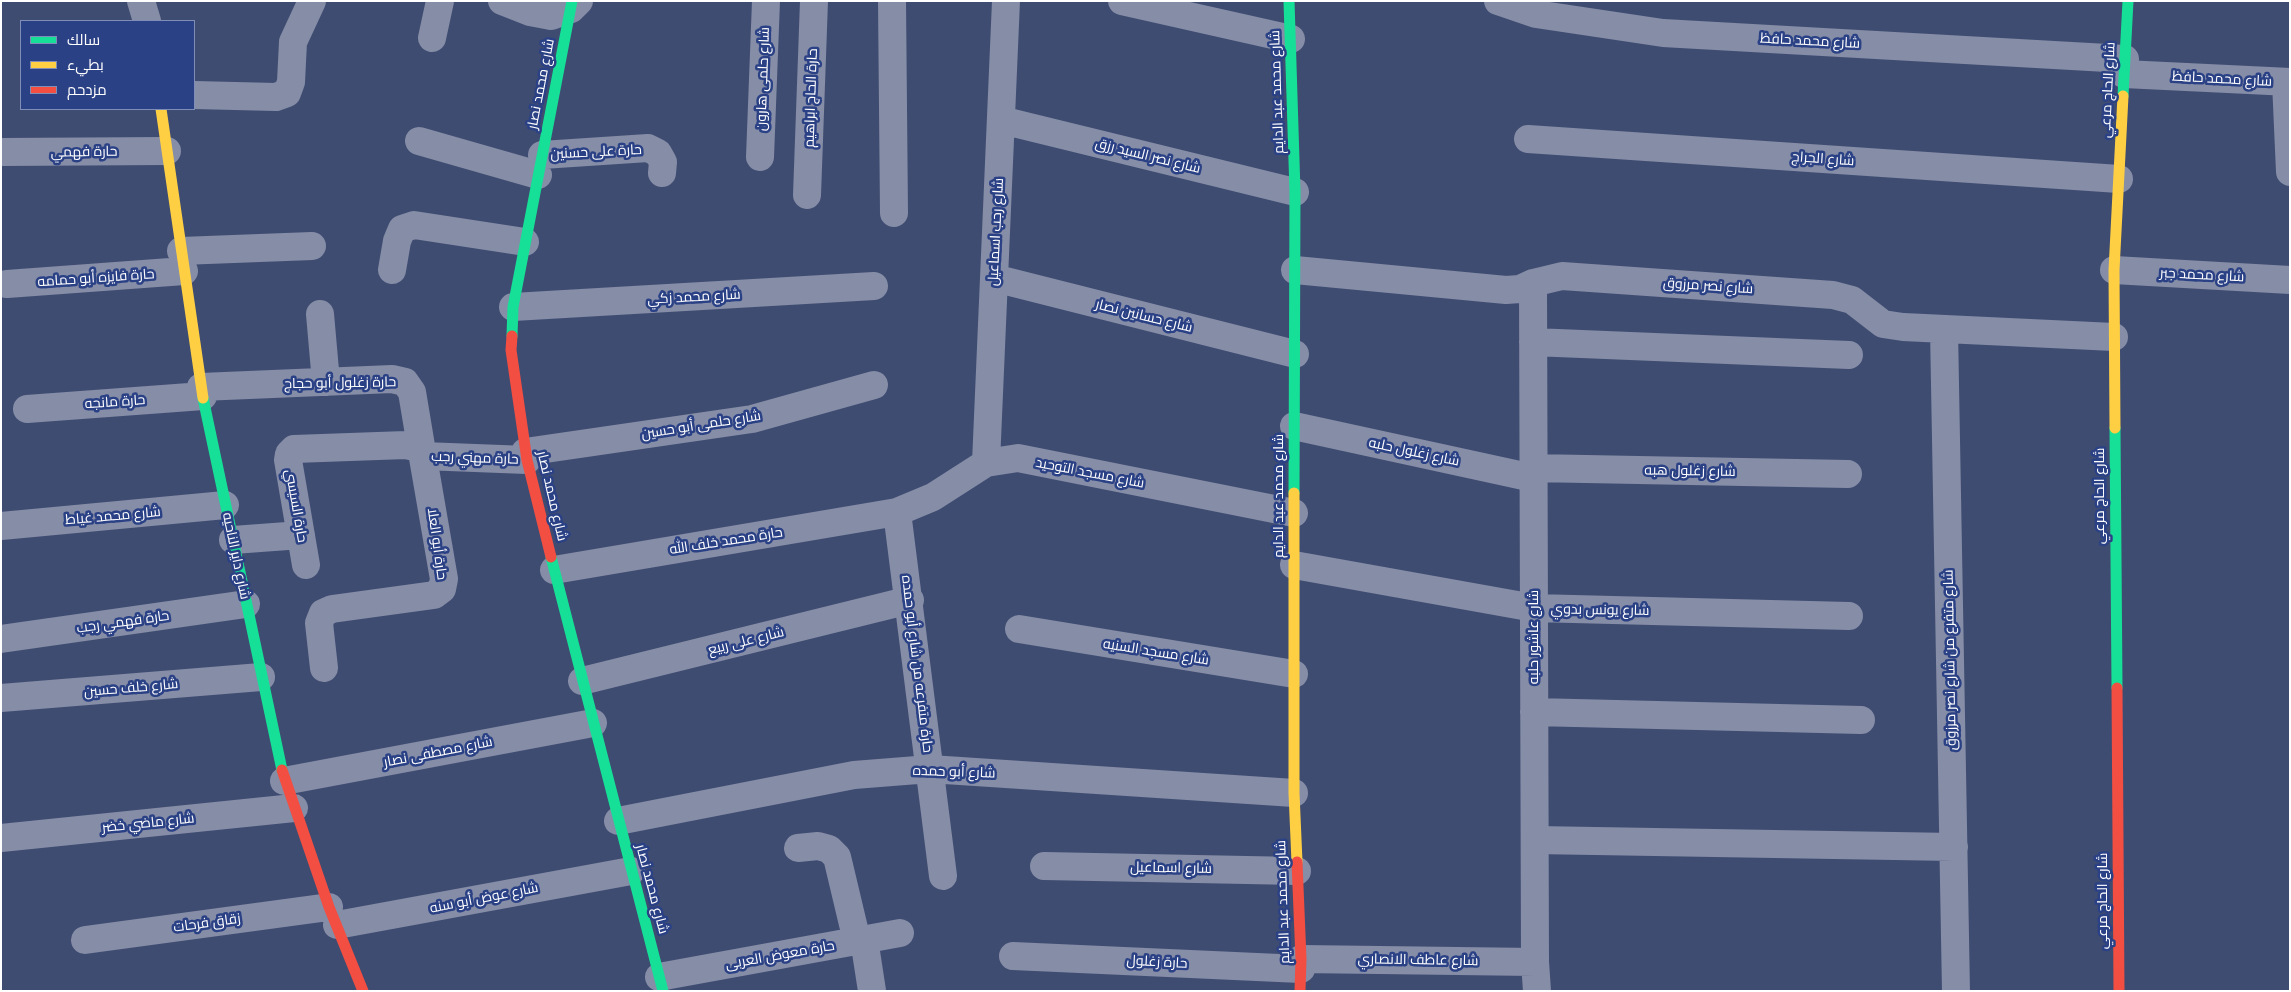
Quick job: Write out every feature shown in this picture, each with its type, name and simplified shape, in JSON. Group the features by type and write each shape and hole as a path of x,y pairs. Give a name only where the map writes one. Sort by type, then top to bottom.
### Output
{"street":[{"path":"141,1 147,20"},
{"path":"195,95 276,97 287,93 291,82 293,42 312,1"},
{"path":"432,38 440,1"},
{"path":"502,1 530,12 551,16 574,4"},
{"name":"شارع حلمى هارون","path":"760,157 766,1"},
{"name":"حارة الحاج ابراهيم","path":"808,195 814,1"},
{"path":"892,1 894,214"},
{"name":"شارع رجب اسماعيل","path":"986,462 1006,1"},
{"path":"1122,1 1290,39"},
{"name":"شارع محمد عبد الدايم","path":"1290,1 1295,192 1294,793 1301,973"},
{"name":"شارع محمد حافظ","path":"1498,1 1536,14 1663,33 2124,67 2288,82"},
{"name":"شارع الحاج مرعي","path":"2119,991 2114,270 2128,1"},
{"name":"شارع محمد نصار","path":"574,4 540,165 513,307 511,350 526,456 592,723 661,984"},
{"path":"2288,82 2290,172"},
{"name":"شارع داير الناحيه","path":"162,110 202,391 284,781 333,916 363,991"},
{"name":"شارع نصر السيد رزق","path":"1001,120 1295,192"},
{"name":"شارع الجراج","path":"1528,139 2119,179"},
{"path":"419,141 540,165"},
{"name":"حارة على حسنين","path":"540,165 648,148 658,153 663,162 662,173"},
{"name":"حارة فهمي","path":"1,152 167,151"},
{"path":"392,270 397,241 402,229 414,225 525,242"},
{"name":"حارة فايزه أبو حمامه","path":"7,284 312,246"},
{"name":"شارع نصر مرزوق","path":"1295,270 1506,290 1520,289 1533,283 1562,276 1833,294 1852,300 1883,324 1902,327 2114,337"},
{"name":"شارع محمد جبر","path":"2114,270 2290,280"},
{"name":"شارع حسانين نصار","path":"994,278 1295,354"},
{"name":"شارع عاشور حلبه","path":"1533,283 1535,962 1537,991"},
{"name":"شارع محمد زكي","path":"513,307 874,286"},
{"path":"320,314 326,382"},
{"name":"شارع متفرع من شارع نصر مرزوق","path":"1944,329 1956,991"},
{"path":"1533,342 1849,355"},
{"name":"حارة زغلول أبو حجاج","path":"202,391 392,379 405,382 412,392 422,454"},
{"name":"شارع حلمى أبو حسين","path":"526,456 752,419 874,385"},
{"name":"حارة مانجه","path":"27,409 202,391"},
{"name":"شارع زغلول حلبه","path":"1294,426 1533,473"},
{"name":"حارة السيسي","path":"306,565 288,460 289,454 294,449 406,445 415,447 422,454"},
{"name":"حارة مهني رجب","path":"422,454 526,456"},
{"name":"حارة أبو العلا","path":"324,668 319,623 323,613 332,609 434,595 442,589 444,579 422,454"},
{"name":"شارع مسجد التوحيد","path":"898,512 933,497 986,462 1018,458 1294,513"},
{"name":"شارع زغلول هبه","path":"1533,473 1848,474"},
{"name":"شارع محمد غياط","path":"1,526 225,505"},
{"name":"حارة محمد خلف الله","path":"554,570 898,512"},
{"name":"حارة متفرعه من شارع أبو حمده","path":"898,512 943,876"},
{"path":"233,540 301,535"},
{"name":"شارع يونس بدوي","path":"1294,565 1534,608 1849,616"},
{"name":"شارع على ربيع","path":"582,681 910,600"},
{"name":"حارة فهمي رجب","path":"1,639 246,604"},
{"name":"شارع مسجد السنيه","path":"1019,629 1294,674"},
{"name":"شارع خلف حسين","path":"1,698 261,677"},
{"path":"1534,712 1861,720"},
{"name":"شارع مصطفى نصار","path":"284,781 592,723"},
{"name":"شارع أبو حمده","path":"618,820 854,775 930,769 1294,793"},
{"name":"شارع ماضي خضر","path":"1,838 294,808"},
{"path":"1535,840 1954,847"},
{"path":"798,848 818,846 830,849 837,857 872,991"},
{"name":"شارع اسماعيل","path":"1044,866 1297,871"},
{"name":"شارع عوض أبو سنه","path":"333,916 631,870"},
{"name":"زقاق فرحات","path":"85,940 333,916"},
{"name":"حارة معوض العربى","path":"661,984 860,940 900,933"},
{"name":"حارة زغلول","path":"1013,956 1301,973"},
{"name":"شارع عاطف الانصاري","path":"1301,973 1535,962"}],"traffic: fast":[{"path":"512,336 513,307 572,1"},
{"path":"1289,1 1295,192 1294,493"},
{"path":"2123,96 2128,1"},
{"path":"203,398 282,770"},
{"path":"2115,428 2117,688"},
{"path":"551,557 663,991"}],"traffic: slow":[{"path":"2115,428 2114,270 2123,96"},
{"path":"161,110 203,398"},
{"path":"1294,493 1294,793 1297,862"}],"traffic: jam":[{"path":"512,336 511,350 527,460 551,557"},
{"path":"2117,688 2119,991"},
{"path":"282,770 329,907 363,991"},
{"path":"1297,862 1301,959 1300,991"}]}
